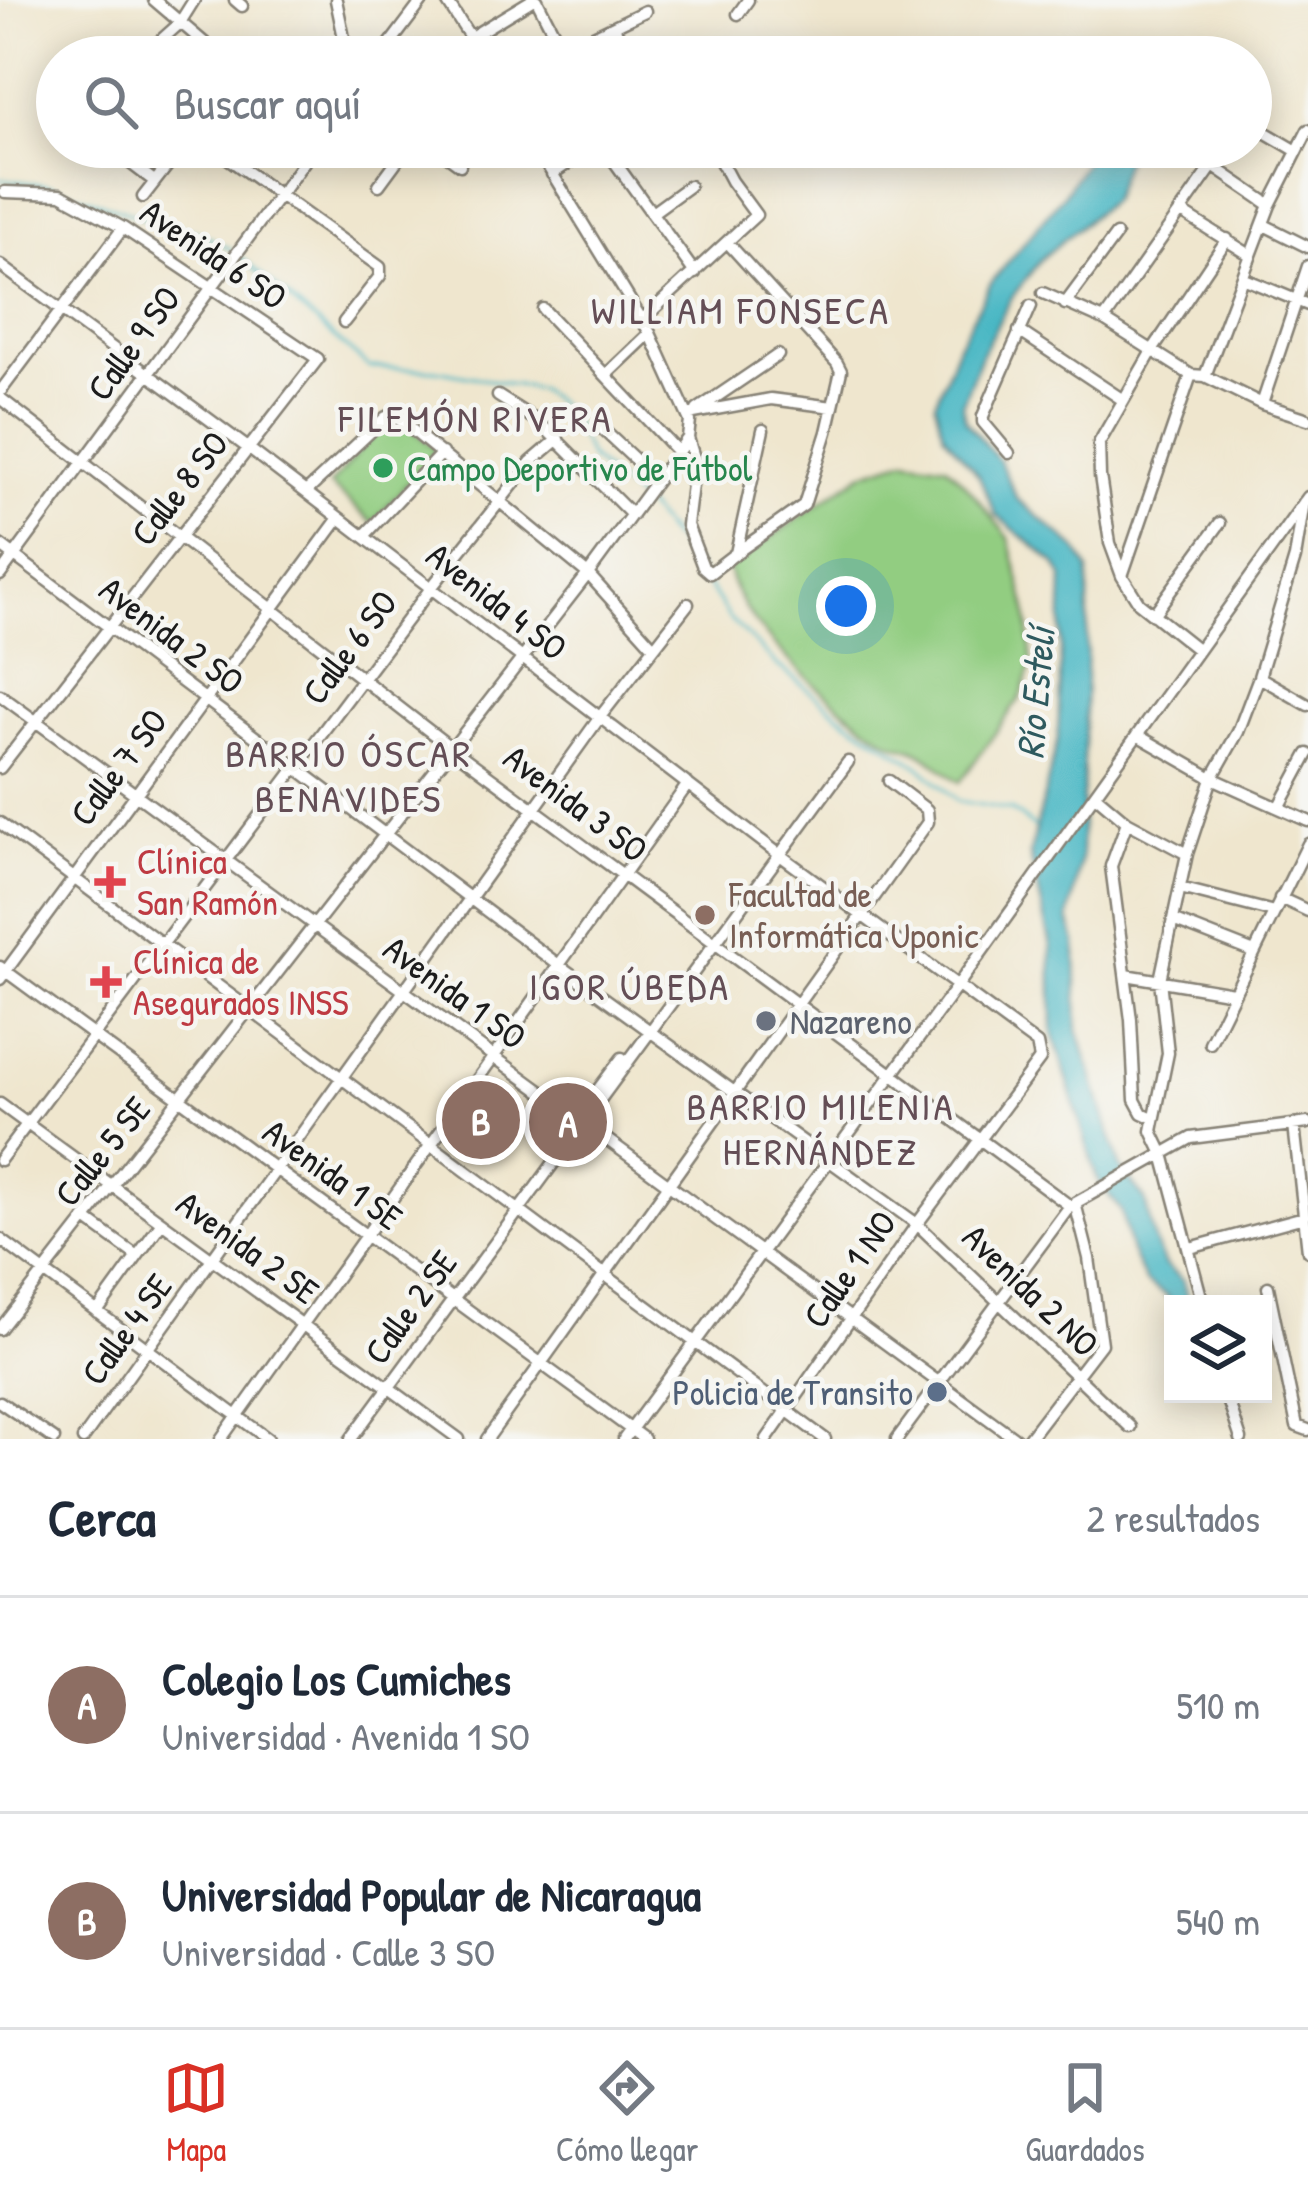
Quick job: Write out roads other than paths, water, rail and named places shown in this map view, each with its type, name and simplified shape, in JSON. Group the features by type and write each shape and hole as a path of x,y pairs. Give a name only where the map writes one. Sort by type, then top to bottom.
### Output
{"street":[{"path":"154,0 194,36"},
{"path":"166,36 194,0"},
{"path":"336,0 344,36"},
{"path":"396,36 423,0"},
{"path":"446,0 470,36"},
{"path":"473,36 534,0 554,36"},
{"path":"738,14 748,0"},
{"path":"597,36 645,11"},
{"path":"614,27 618,36"},
{"path":"1122,576 1198,376 1245,279 1270,205 1308,130"},
{"path":"1272,137 1298,152"},
{"path":"137,168 154,181"},
{"path":"143,197 165,168"},
{"path":"242,168 380,267 380,277 344,322"},
{"name":"Calle 9 SO","path":"0,575 300,168"},
{"path":"379,185 392,168"},
{"path":"548,168 650,333 690,414 688,438 695,461 687,525 692,544 710,573 804,505 841,371 727,242"},
{"path":"552,174 561,168"},
{"path":"620,168 695,273"},
{"path":"642,320 754,219 756,210 724,168"},
{"path":"1104,320 1212,168"},
{"path":"1216,168 1270,205"},
{"path":"652,212 688,186"},
{"name":"Avenida 6 SO","path":"5,192 61,194 123,228 319,359"},
{"path":"1180,211 1250,254"},
{"path":"1264,225 1308,247"},
{"path":"0,395 123,228"},
{"path":"1065,304 1116,235"},
{"path":"1197,649 1138,602 1122,576 1110,543 1100,443 1152,351 1227,239"},
{"name":"Avenida 4 SO","path":"0,265 1037,1044"},
{"path":"1262,404 1302,303 1308,266"},
{"path":"1245,279 1302,303"},
{"path":"1043,293 1104,320 1198,376 1308,419"},
{"path":"1010,453 982,419 1031,306"},
{"path":"543,309 677,451"},
{"path":"1019,331 1123,400"},
{"path":"606,375 650,333"},
{"path":"690,414 778,355"},
{"name":"Calle 8 SO","path":"0,768 319,359"},
{"name":"Avenida 3 SO","path":"0,395 450,747 796,1007 1072,1204"},
{"path":"498,397 558,439 638,506"},
{"path":"690,414 771,399 832,407"},
{"path":"306,492 390,413 588,574 652,645"},
{"path":"599,426 657,479"},
{"path":"736,554 764,430"},
{"name":"Calle 5 SE","path":"0,1329 588,574 688,438"},
{"name":"Calle 6 SO","path":"0,1160 431,587 531,462 558,439"},
{"path":"364,536 442,453"},
{"path":"628,1434 958,986 1307,498"},
{"path":"1202,1295 1169,1151 1153,1135 1168,1053 1160,980 1186,854 1212,778 1238,732 1258,677 1295,558 1307,498"},
{"name":"Calle 7 SO","path":"2,972 339,518"},
{"path":"1153,616 1220,523"},
{"name":"Avenida 2 SO","path":"0,545 827,1161"},
{"name":"Calle 4 SE","path":"83,1439 652,645 688,604"},
{"path":"1258,677 1308,706"},
{"name":"Avenida 1 SO","path":"0,695 1016,1439"},
{"path":"1137,735 1212,778 1308,821"},
{"path":"1280,806 1308,754"},
{"name":"Calle 2 SE","path":"351,1439 848,762"},
{"path":"487,1439 928,822 928,810 889,781"},
{"path":"220,1439 688,784"},
{"path":"1094,796 1127,822 1186,854"},
{"path":"1127,822 1112,866 1135,1100 1142,1113 1153,1118"},
{"path":"0,823 825,1439"},
{"path":"1210,1043 1308,844"},
{"path":"1180,888 1274,912"},
{"path":"1280,898 1308,911"},
{"path":"1173,920 1254,952"},
{"name":"Avenida 1 SE","path":"2,972 453,1298 628,1434 644,1439"},
{"path":"1126,975 1233,993"},
{"name":"Calle 1 NO","path":"766,1439 1040,1058 1037,1044"},
{"name":"Avenida 2 SE","path":"0,1104 459,1439"},
{"path":"897,1439 1072,1204 1191,1138 1308,1124"},
{"path":"1294,1125 1308,1251"},
{"name":"Avenida 2 NO","path":"827,1161 917,1224 1130,1427"},
{"path":"1028,1439 1101,1343 1089,1258 1072,1204"},
{"path":"1190,1248 1304,1217"},
{"path":"86,1219 136,1256"},
{"path":"97,1312 162,1222"},
{"path":"0,1239 268,1439"},
{"path":"1268,1287 1297,1426 1308,1430"},
{"path":"1272,1349 1280,1347"},
{"path":"0,1402 54,1439"},
{"path":"1229,1403 1241,1439"}],"water":[{"name":"Río Estelí","path":"1081,168 1122,168 1111,200 1042,258 1012,297 981,355 962,405 966,421 1000,462 1017,499 1075,547 1089,570 1081,858 1069,919 1076,942 1078,1029 1120,1167 1145,1200 1154,1241 1165,1265 1183,1281 1187,1295 1165,1295 1145,1282 1130,1249 1121,1211 1097,1179 1053,1033 1051,946 1030,854 1058,738 1063,577 1056,564 996,515 979,476 943,433 935,403 958,345 991,283"}],"waterway":[{"path":"0,179 53,186 155,222 197,231 232,250"},
{"path":"239,256 369,367 436,370 538,389 568,410 589,457 638,499"},
{"path":"645,505 693,562 729,618 776,664 845,719 919,766 958,801 1011,810 1034,827"}],"place":[{"name":"Campo Deportivo de Fútbol","path":"383,468"},
{"name":"Clínica San Ramón","path":"110,882"},
{"name":"Facultad de Informática Uponic","path":"705,915"},
{"name":"Clínica de Asegurados INSS","path":"106,982"},
{"name":"Nazareno","path":"766,1021"},
{"name":"Universidad Popular de Nicaragua","path":"481,1120"},
{"name":"Colegio Los Cumiches","path":"568,1122"},
{"name":"Policia de Transito","path":"937,1392"}],"district":[{"name":"WILLIAM FONSECA","path":"741,310"},
{"name":"FILEMÓN RIVERA","path":"476,418"},
{"name":"BARRIO ÓSCAR BENAVIDES","path":"349,776"},
{"name":"IGOR ÚBEDA","path":"630,986"},
{"name":"BARRIO MILENIA HERNÁNDEZ","path":"821,1128"}]}
